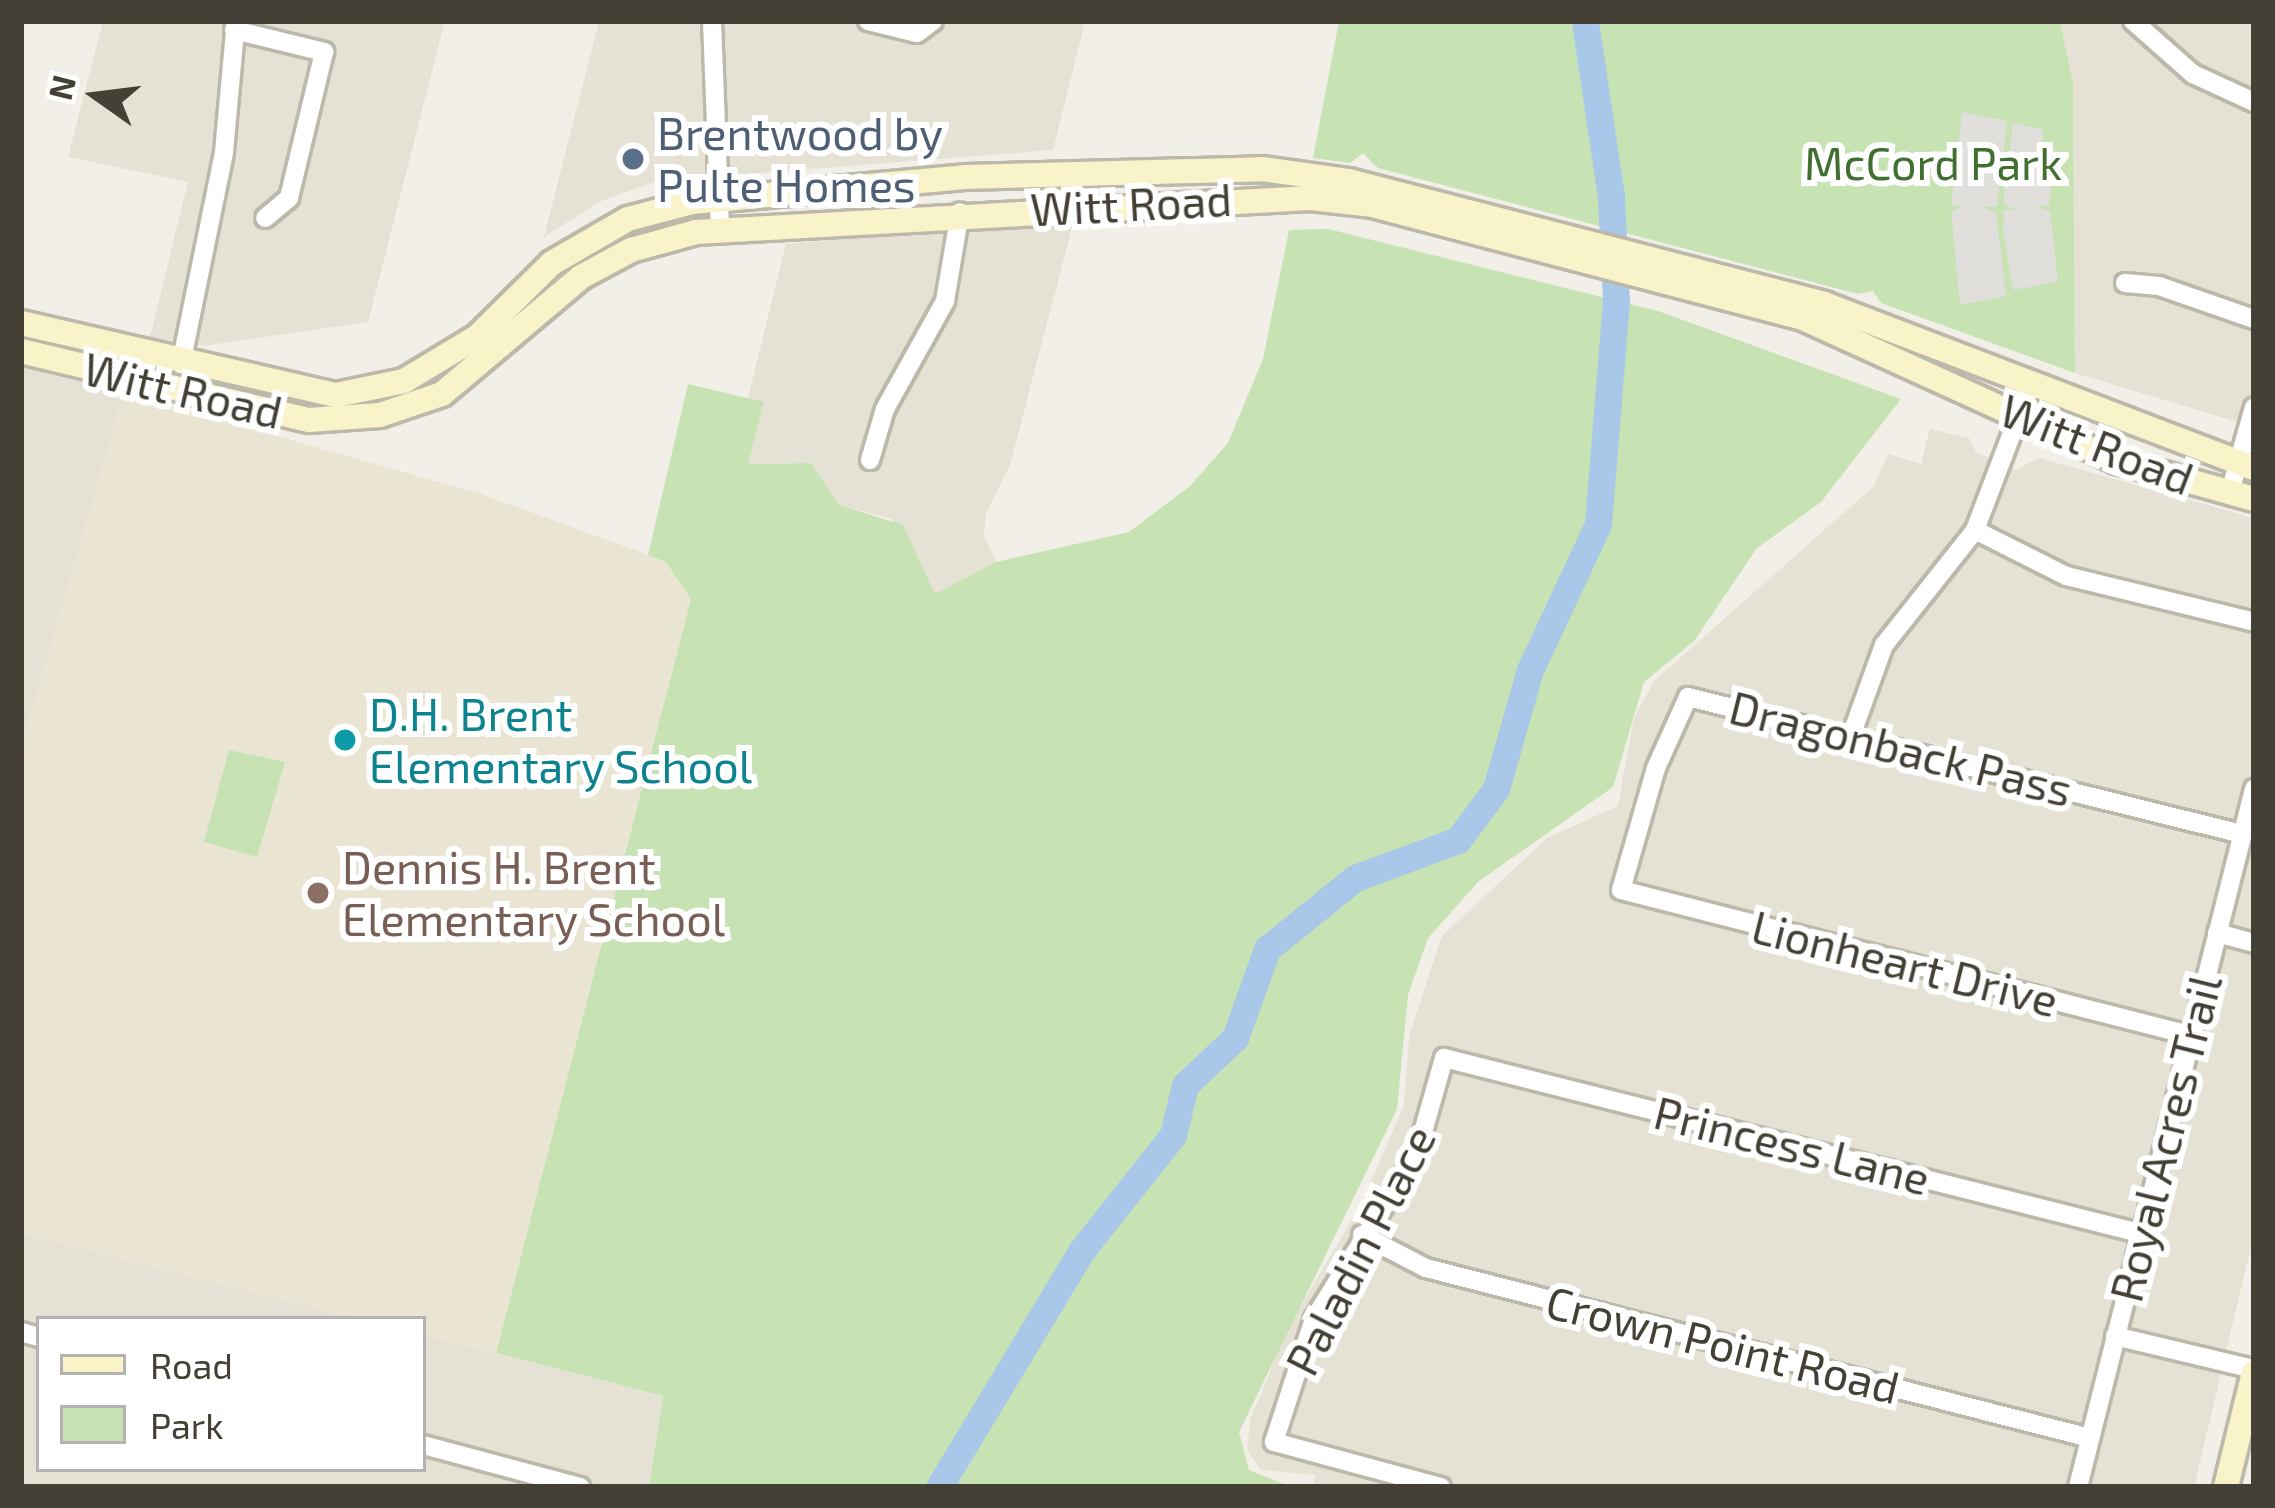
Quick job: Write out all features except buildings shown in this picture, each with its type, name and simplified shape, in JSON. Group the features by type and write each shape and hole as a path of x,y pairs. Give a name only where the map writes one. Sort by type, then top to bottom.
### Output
{"street":[{"path":"712,21 720,230"},
{"path":"868,21 925,27"},
{"path":"2133,21 2193,74 2254,102"},
{"path":"181,364 224,152 235,26 324,52 290,198 265,218"},
{"name":"Witt Road","path":"21,323 181,364 336,395 404,381 477,337 552,263 628,219 716,200 958,178 1262,170 1349,181 1841,320 2246,466"},
{"path":"870,460 885,410 945,301 960,212 958,178"},
{"name":"Witt Road","path":"21,351 309,420 380,415 442,394 581,277 631,250 720,230 960,212 1310,198 1496,226"},
{"path":"2125,283 2159,286 2254,319"},
{"path":"508,307 525,328"},
{"name":"Witt Road","path":"1841,320 2015,419 2117,461 2242,495"},
{"path":"1852,736 1884,645 1975,530 2030,386"},
{"path":"2242,495 2254,406"},
{"path":"1975,530 2066,576 2254,622"},
{"name":"Dragonback Pass","path":"1621,890 1657,768 1688,698 2242,834"},
{"name":"Royal Acres Trail","path":"2078,1487 2254,789"},
{"name":"Lionheart Drive","path":"1621,890 2189,1035"},
{"path":"2217,933 2254,943"},
{"name":"Princess Lane","path":"1444,1058 2139,1233"},
{"name":"Paladin Place","path":"1441,1487 1274,1442 1309,1331 1362,1235 1417,1153 1444,1058"},
{"name":"Crown Point Road","path":"1362,1235 1426,1268 2090,1438"},
{"path":"2115,1336 2254,1371 2226,1487"},
{"path":"426,1446 549,1483 580,1487"}],"shaded area":[{"path":"103,21 445,21 368,322 203,346 150,337 188,182 68,157"},
{"path":"599,21 1085,21 1053,150 657,181 599,202 544,237"},
{"path":"2060,21 2254,21 2254,427 2075,373 2073,83"},
{"path":"1962,112 2007,121 1997,206 1982,207 1996,212 2006,296 1960,305 1951,211 1964,206 1951,205"},
{"path":"2013,123 2044,130 2041,144 2055,148 2049,205 2035,206 2050,211 2058,282 2013,290 2003,229 2004,210 2017,210 2003,204"},
{"path":"1074,220 1010,465 986,514 984,535 996,562 935,594 892,519 839,505 810,463 748,464 763,403 748,398 786,244"},
{"path":"21,367 124,393 21,750"},
{"name":"Dennis H. Brent Elementary School","path":"124,393 481,494 665,561 686,584 691,599 496,1353 426,1336 426,1316 349,1316 21,1233 21,750"},
{"path":"1930,429 1969,438 1976,452 2016,470 2039,458 2254,518 2254,1234 2194,1487 1313,1487 1316,1475 1261,1470 1247,1450 1250,1420 1288,1328 1361,1204 1404,1105 1409,1036 1442,936 1547,838 1618,806 1634,718 1654,681 1874,486 1888,454 1921,464"},
{"path":"21,1233 349,1316 36,1316 36,1472 426,1472 426,1336 663,1396 649,1487 21,1487"}],"green space":[{"name":"McCord Park","path":"1339,21 2060,21 2073,83 2075,373 1881,303 1873,291 1858,294 1378,168 1363,153 1350,163 1313,158"},
{"path":"1328,229 1658,311 1901,399 1821,502 1757,548 1694,641 1644,682 1613,787 1479,881 1428,938 1408,995 1397,1109 1239,1432 1249,1470 1291,1487 649,1487 663,1396 496,1353 691,599 666,562 648,555 688,384 764,402 748,464 811,463 839,505 903,525 935,594 996,562 1129,532 1190,486 1228,443 1263,359 1289,230"},
{"path":"229,750 285,762 257,857 204,842"}],"waterway":[{"path":"939,1487 1082,1250 1173,1135 1185,1085 1235,1038 1267,949 1355,878 1458,840 1496,789 1530,670 1598,524 1616,301 1611,197 1585,21"}],"place":[{"name":"Brentwood by Pulte Homes","path":"633,159"},
{"name":"D.H. Brent Elementary School","path":"345,740"},
{"name":"Dennis H. Brent Elementary School","path":"318,893"}]}
